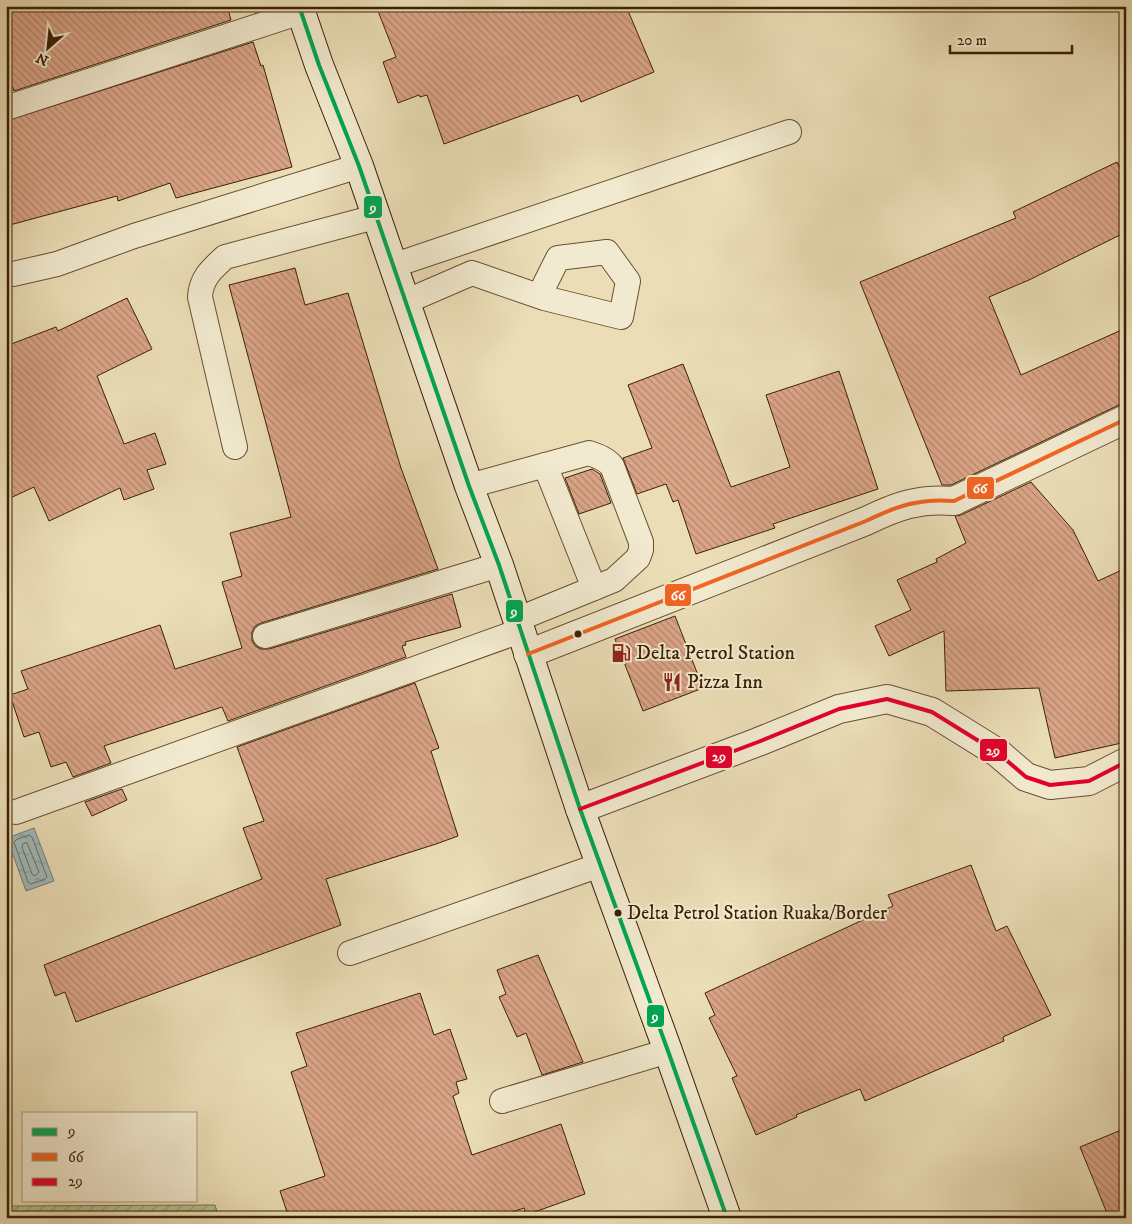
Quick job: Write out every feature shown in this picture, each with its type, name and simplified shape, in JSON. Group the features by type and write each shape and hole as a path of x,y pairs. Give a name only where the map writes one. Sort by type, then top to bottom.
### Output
{"main road":[{"path":"300,9 319,65 359,166 375,218 469,486 499,565 580,809 727,1218"},
{"path":"521,635 866,522 893,508 928,500 954,501 1126,419"},
{"path":"580,809 758,742 839,709 888,699 932,712 998,753 1026,778 1050,785 1089,781 1126,762"}],"lane":[{"path":"6,108 300,9"},
{"path":"392,266 789,132"},
{"path":"6,273 13,274 57,264 134,236 359,166"},
{"path":"236,447 200,297 201,286 208,272 225,257 375,218"},
{"path":"405,302 472,273 539,296"},
{"path":"16,812 521,635 594,588 614,580 638,558 641,542 612,466 602,458 589,453 469,486"},
{"path":"545,465 594,588"},
{"path":"265,636 499,565"},
{"path":"350,953 600,865"},
{"path":"502,1100 668,1051"}],"green space":[{"path":"215,1205 219,1218 6,1218 6,1206"}],"water":[{"path":"34,828 54,881 26,891 7,838"}],"building":[{"path":"6,6 227,6 231,20 14,91 6,66"},
{"path":"376,6 626,6 654,72 581,102 578,95 444,144 427,95 420,97 419,95 398,103 383,62 396,57"},
{"path":"253,42 261,66 263,65 292,167 176,198 170,183 118,201 117,196 6,226 6,121"},
{"path":"1117,162 1126,180 1126,232 1029,280 989,297 1021,375 1126,328 1126,404 1119,405 951,485 942,485 860,282 1016,218 1013,212"},
{"path":"295,268 305,305 348,293 401,468 438,569 261,623 255,626 252,632 252,640 255,646 261,649 269,649 452,594 461,627 405,642 406,645 402,646 406,657 228,721 222,707 104,746 111,763 73,777 66,762 51,767 39,732 24,737 10,695 28,689 21,671 160,625 175,669 242,648 222,582 242,576 230,533 291,517 229,285"},
{"path":"127,298 152,349 97,376 124,444 155,433 166,464 147,470 154,489 124,500 120,488 49,521 34,487 6,500 6,346 56,327 58,331"},
{"path":"683,364 731,487 790,467 766,395 839,371 878,489 773,524 775,528 696,554 678,500 673,502 666,484 637,494 623,458 652,448 628,385"},
{"path":"592,469 600,474 611,503 579,514 565,478"},
{"path":"1031,482 1073,530 1098,581 1126,568 1126,742 1055,758 1039,688 946,691 944,631 889,656 875,626 911,610 897,580 937,562 936,559 966,543 955,516 961,515"},
{"path":"675,616 703,688 643,711 615,639"},
{"path":"415,683 439,748 431,751 458,836 326,879 341,925 76,1022 65,992 55,996 44,965 262,879 243,828 264,821 237,747"},
{"path":"122,789 127,800 92,816 85,802"},
{"path":"971,865 996,931 1007,926 1051,1015 1003,1037 1004,1041 865,1101 860,1089 796,1115 797,1117 756,1135 732,1078 737,1076 709,1018 715,1015 705,993 893,906 888,895"},
{"path":"538,955 583,1062 542,1075 526,1033 517,1037 499,997 506,994 497,970"},
{"path":"420,993 434,1035 450,1029 467,1079 456,1082 459,1093 453,1096 472,1155 561,1124 585,1194 526,1215 524,1208 495,1218 289,1218 280,1191 325,1176 291,1072 307,1066 296,1033"},
{"path":"1126,1128 1126,1218 1109,1218 1080,1147"}],"transit line":[{"name":"9","path":"299,6 319,65 359,166 469,486 499,565 580,809 727,1218"},
{"name":"66","path":"528,654 898,507 919,502 954,501 1126,419"},
{"name":"29","path":"580,809 758,742 839,709 887,699 932,712 998,753 1026,777 1050,785 1089,781 1126,762"}],"place":[{"name":"Delta Petrol Station","path":"621,653"},
{"name":"Pizza Inn","path":"672,682"},
{"name":"Delta Petrol Station Ruaka/Border","path":"618,913"}]}
